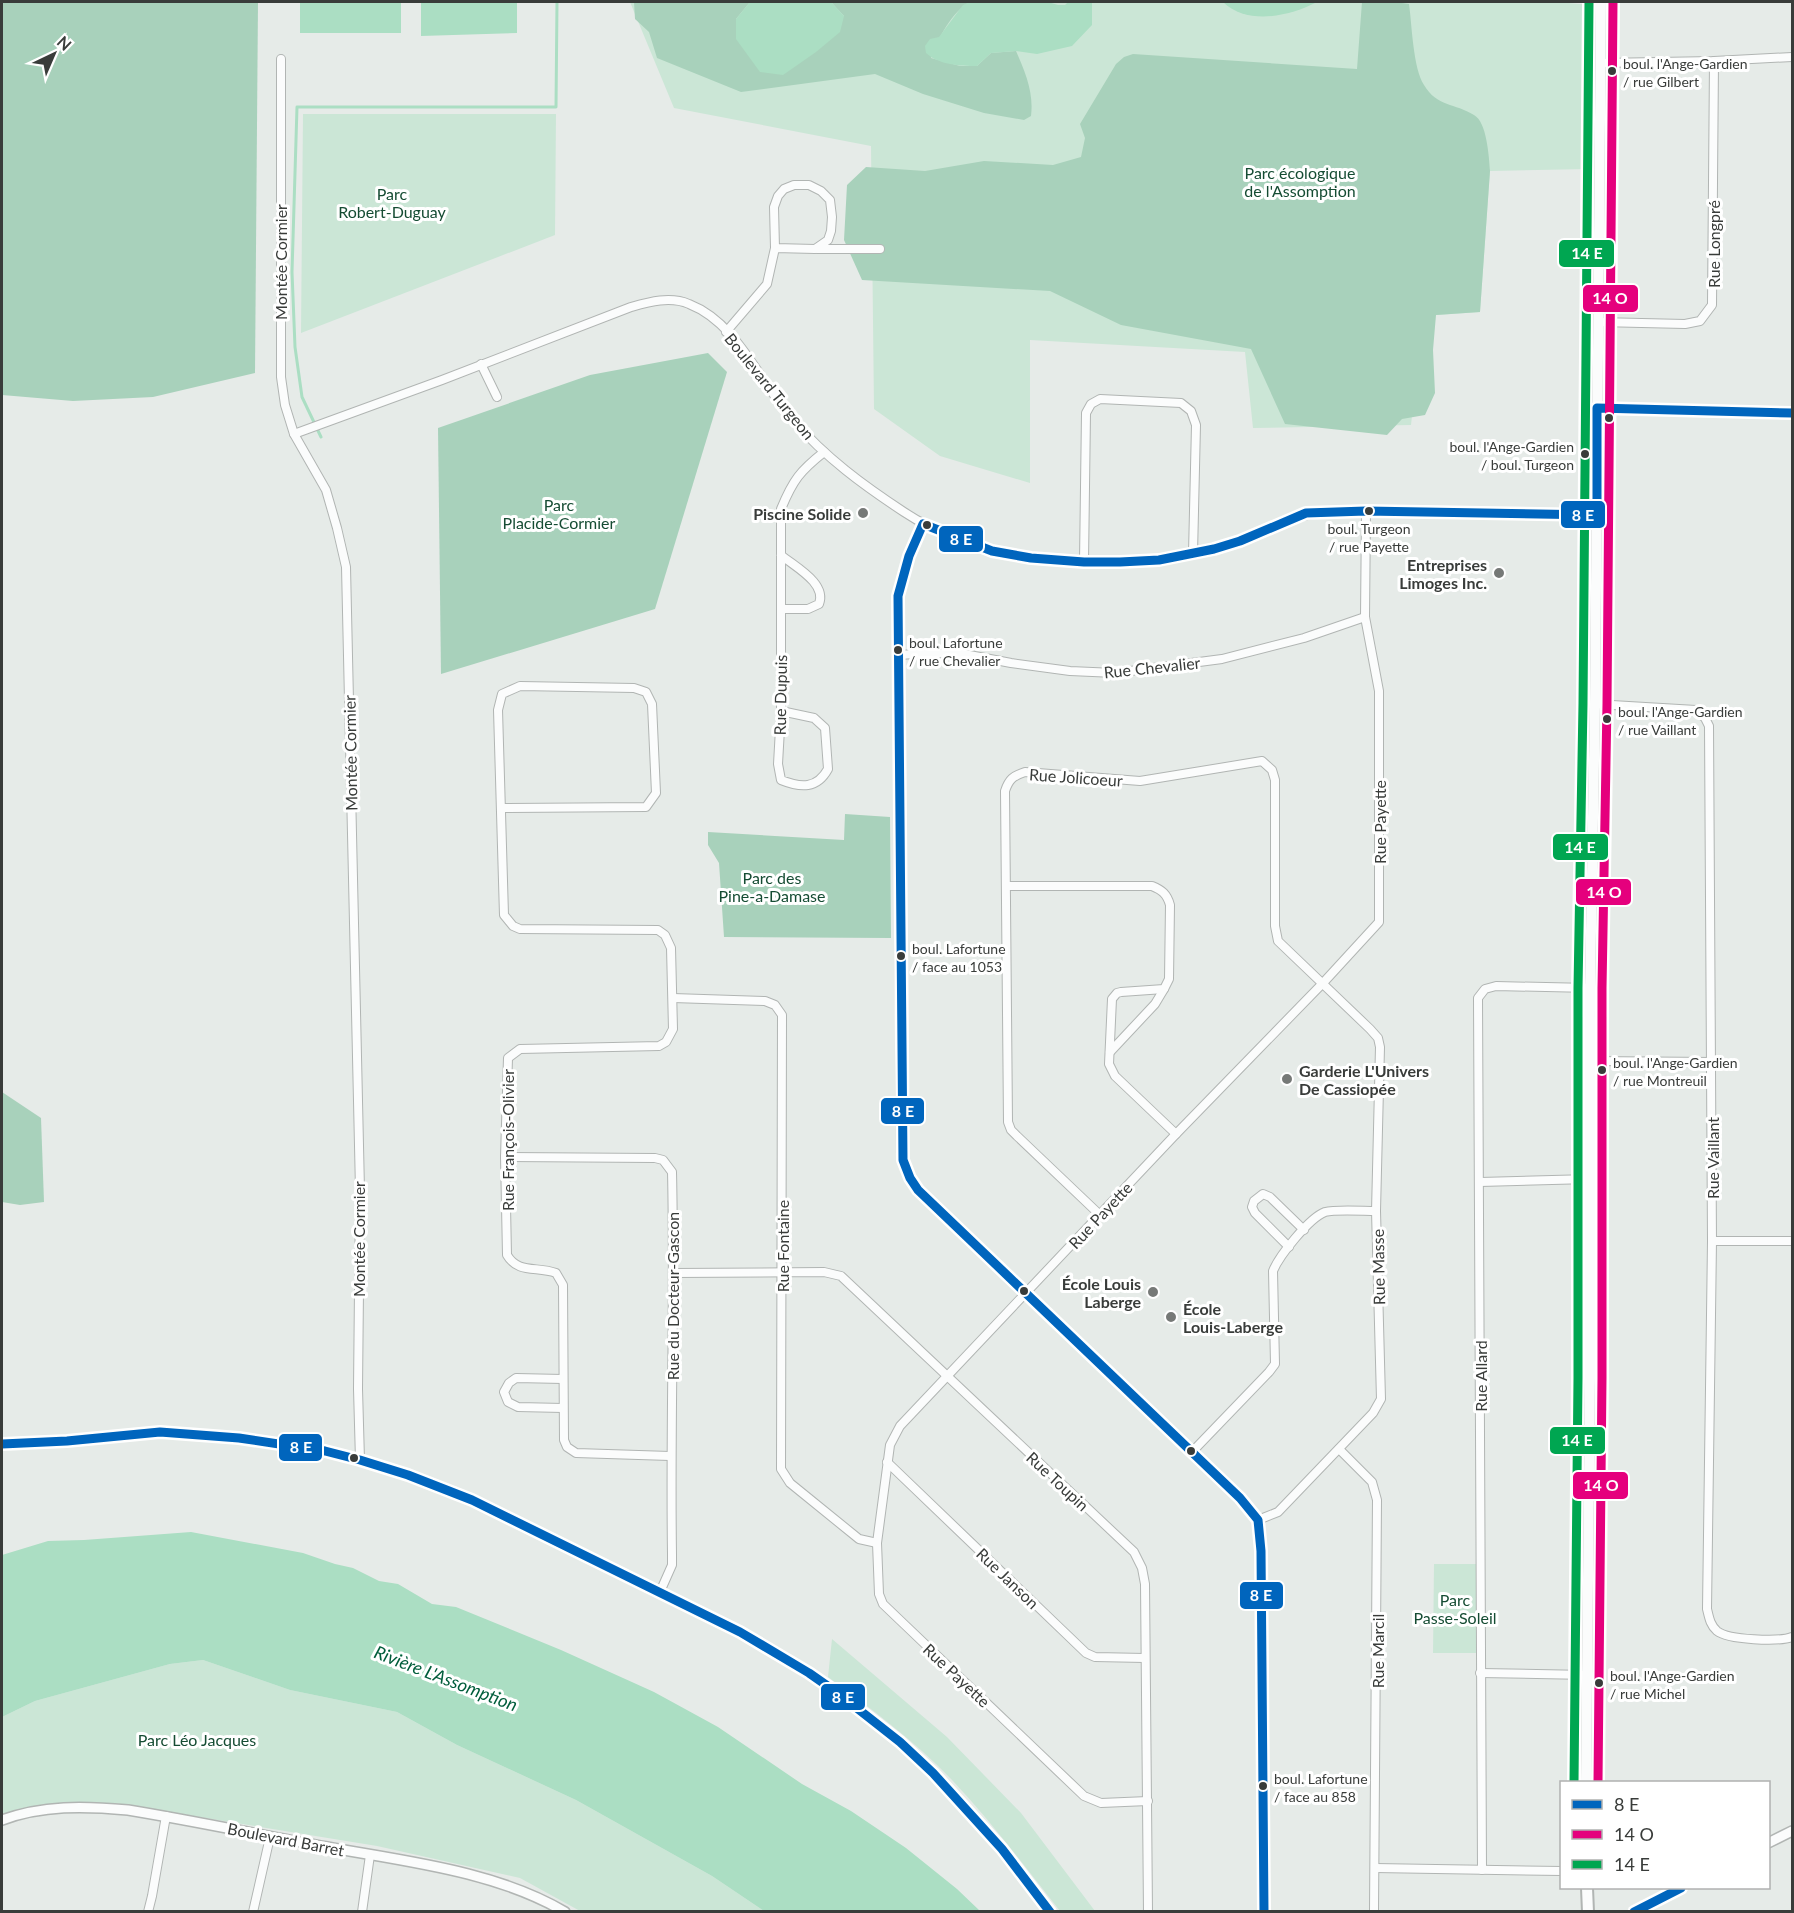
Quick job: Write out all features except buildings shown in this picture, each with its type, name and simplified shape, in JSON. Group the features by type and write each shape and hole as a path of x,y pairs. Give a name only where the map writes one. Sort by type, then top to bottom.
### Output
{"main road":[{"path":"1586,1781 1590,988 1595,704 1601,2"},
{"path":"1587,1889 1587,1911"}],"street":[{"path":"1601,63 1792,57"},
{"name":"Montée Cormier","path":"280,59 280,369 285,405 294,434 326,490 346,567 360,1190 358,1389 360,1460"},
{"name":"Rue Longpré","path":"1598,322 1685,324 1700,321 1712,305 1714,61"},
{"path":"726,332 767,284 775,248 774,207 778,195 784,189 794,185 808,185 821,191 830,200 831,231 828,240 815,249"},
{"path":"775,248 880,249"},
{"name":"Boulevard Turgeon","path":"294,434 631,307 653,301 672,300 688,303 712,317 792,419 847,473 923,524 992,551 1031,558 1084,562 1149,560 1193,554 1240,541 1306,513 1366,511 1597,515"},
{"path":"481,364 497,397"},
{"path":"1084,562 1086,413 1091,404 1100,399 1181,403 1191,411 1196,425 1193,554"},
{"path":"1597,408 1792,413"},
{"name":"Rue Dupuis","path":"781,711 814,718 825,728 828,769 816,784 805,787 781,780 778,764 781,711 781,509 790,486 802,469 824,452"},
{"name":"Rue Payette","path":"1148,1801 1101,1803 1084,1796 883,1604 879,1594 877,1543 887,1462 894,1435 1176,1134 1379,922 1379,691 1365,617 1366,511"},
{"path":"923,524 909,556 898,596 902,1155 908,1175 918,1191 1240,1498 1258,1520 1261,1551 1266,1911"},
{"path":"781,555 819,588 822,597 819,604 808,609 781,609"},
{"name":"Rue Chevalier","path":"899,655 963,654 1070,671 1115,673 1222,659 1304,638 1365,617"},
{"name":"Rue François-Olivier","path":"501,808 646,807 656,793 652,704 646,692 634,688 520,686 502,694 498,710 504,915 508,921 520,929 658,930 665,934 671,948 674,1029 666,1041 659,1046 520,1049 508,1058 505,1157 507,1255 512,1263 519,1267 556,1272 563,1285 562,1379 564,1440 567,1448 576,1453 670,1456"},
{"name":"Rue Vaillant","path":"1595,704 1696,710 1706,718 1709,726 1712,1241 1707,1609 1713,1626 1724,1635 1778,1640 1792,1636"},
{"name":"Rue Jolicoeur","path":"1100,1215 1017,1137 1008,1122 1005,791 1008,782 1014,776 1025,772 1140,781 1262,761 1272,771 1275,780 1276,934 1278,941 1323,983"},
{"path":"1006,886 1152,886 1161,889 1165,894 1170,905 1170,979 1155,1004 1110,1052"},
{"name":"Rue Masse","path":"1258,1520 1278,1512 1373,1413 1381,1399 1376,1211 1380,1047 1378,1038 1370,1029 1323,983"},
{"name":"Rue Allard","path":"1482,1870 1478,998 1485,989 1496,986 1590,988"},
{"path":"1164,989 1121,992 1114,996 1111,1003 1109,1064 1115,1076 1176,1134"},
{"name":"Rue Fontaine","path":"673,998 765,1001 775,1005 782,1014 781,1469 790,1483 859,1539 877,1543"},
{"path":"1591,1061 1712,1062"},
{"name":"Rue du Docteur-Gascon","path":"505,1157 655,1158 663,1160 672,1172 674,1274 670,1456 672,1565 660,1592"},
{"path":"1480,1182 1590,1179"},
{"path":"1289,1247 1255,1213 1252,1207 1254,1201 1263,1194 1270,1197 1304,1230"},
{"path":"1191,1453 1275,1364 1273,1271 1278,1259 1315,1218 1325,1212 1376,1211"},
{"path":"1712,1241 1792,1241"},
{"name":"Rue Toupin","path":"674,1274 824,1272 841,1276 1134,1552 1143,1568 1145,1584 1148,1911"},
{"path":"562,1379 516,1378 509,1383 504,1392 508,1402 518,1407 563,1408"},
{"path":"2,1444 67,1441 160,1432 282,1443 360,1460 408,1475 472,1500 740,1632 809,1673 900,1742 966,1807 1050,1911"},
{"name":"Rue Marcil","path":"1339,1449 1372,1482 1377,1500 1374,1911"},
{"name":"Rue Janson","path":"887,1462 1086,1653 1095,1658 1145,1658"},
{"path":"1480,1673 1588,1675"},
{"name":"Boulevard Barret","path":"2,1820 50,1808 79,1807 128,1810 166,1816 438,1868 522,1891 565,1911"},
{"path":"148,1911 166,1816"},
{"path":"1770,1842 1792,1831"},
{"path":"253,1911 270,1836"},
{"path":"362,1911 370,1855"},
{"path":"1376,1868 1560,1871"},
{"path":"1633,1911 1677,1889"}],"green space":[{"path":"2,2 258,2 255,373 153,397 73,401 2,395"},
{"name":"Parc écologique de l'Assomption","path":"630,2 1556,2 1593,5 1590,169 1490,171 1480,312 1423,316 1411,425 1253,428 1245,352 1030,340 1030,483 940,456 874,409 871,146 674,108"},
{"path":"634,2 750,2 736,19 844,16 831,2 970,2 963,6 952,19 931,58 960,66 977,66 991,53 1016,51 1030,90 1031,116 1024,120 984,113 923,94 875,74 741,92 657,58 649,32 635,19"},
{"path":"1362,2 1409,4 1415,57 1420,78 1435,97 1467,111 1478,119 1485,132 1488,149 1490,171 1480,312 1436,315 1433,350 1435,393 1425,415 1402,419 1387,435 1285,424 1251,349 1121,325 1050,291 862,280 844,240 847,185 866,167 925,171 984,161 1053,165 1081,157 1085,138 1080,124 1116,64 1124,57 1133,54 1357,69"},
{"name":"Parc Robert-Duguay","path":"303,114 556,114 555,235 301,333"},
{"name":"Parc Placide-Cormier","path":"708,353 727,372 655,609 441,674 438,428 590,375"},
{"name":"Parc des Pine-a-Damase","path":"845,814 890,817 891,938 724,937 719,863 708,845 708,832 844,840"},
{"path":"2,1092 41,1118 44,1202 20,1205 2,1202"},
{"name":"Parc Passe-Soleil","path":"1434,1564 1476,1564 1476,1653 1433,1653"},
{"path":"832,1639 947,1737 1021,1813 1095,1911 1060,1911 1008,1844 952,1780 892,1726 828,1677"},
{"name":"Parc Léo Jacques","path":"203,1660 290,1690 397,1712 457,1745 576,1800 712,1876 764,1911 580,1911 520,1878 377,1846 114,1803 2,1816 2,1717 35,1701 170,1664"}],"water":[{"path":"300,2 401,2 401,33 300,33"},
{"path":"421,2 517,2 517,33 421,36"},
{"path":"750,2 831,2 844,16 840,32 783,75 760,72 736,39 736,19"},
{"path":"970,2 1048,2 1065,5 1068,2 1092,2 1092,25 1072,46 1037,54 1016,51 991,53 977,66 957,65 931,57 926,53 925,46 930,39 939,37 963,5"},
{"path":"1223,2 1317,2 1282,14 1257,16 1244,14"},
{"name":"Rivière L'Assomption","path":"191,1532 303,1553 353,1568 379,1581 398,1584 432,1604 456,1607 561,1650 654,1692 718,1727 802,1784 851,1811 906,1848 957,1889 980,1911 764,1911 712,1876 576,1800 457,1745 397,1712 290,1690 203,1660 170,1664 35,1701 2,1717 2,1555 48,1541"}],"waterway":[{"path":"321,437 302,397 295,347 292,272 297,107 556,107 557,2"}],"transit line":[{"path":"1574,1781 1578,1378 1578,988 1583,704 1589,2"},
{"path":"1598,1781 1602,1378 1602,988 1607,704 1613,2"},
{"path":"1264,1912 1261,1551 1258,1520 1240,1498 918,1190 903,1160 898,596 909,556 923,524 992,551 1031,558 1120,562 1159,560 1214,549 1240,541 1306,513 1366,511 1597,515 1597,408 1792,413"},
{"path":"2,1444 67,1441 160,1432 239,1438 325,1451 360,1460 408,1475 472,1500 740,1632 809,1673 839,1694 900,1742 933,1773 1002,1849 1050,1912"},
{"path":"1634,1912 1679,1889"}],"place":[{"name":"boul. l'Ange-Gardien / rue Gilbert","path":"1612,71"},
{"name":"boul. l'Ange-Gardien / boul. Turgeon","path":"1585,454"},
{"name":"boul. Turgeon / rue Payette","path":"1369,511"},
{"name":"Piscine Solide","path":"863,513"},
{"name":"Entreprises Limoges Inc.","path":"1499,573"},
{"name":"boul. Lafortune / rue Chevalier","path":"898,650"},
{"name":"boul. l'Ange-Gardien / rue Vaillant","path":"1607,719"},
{"name":"boul. Lafortune / face au 1053","path":"901,956"},
{"name":"boul. l'Ange-Gardien / rue Montreuil","path":"1602,1070"},
{"name":"Garderie L'Univers De Cassiopée","path":"1287,1079"},
{"name":"École Louis Laberge","path":"1153,1292"},
{"name":"École Louis-Laberge","path":"1171,1317"},
{"name":"boul. l'Ange-Gardien / rue Michel","path":"1599,1683"},
{"name":"boul. Lafortune / face au 858","path":"1263,1786"}]}
